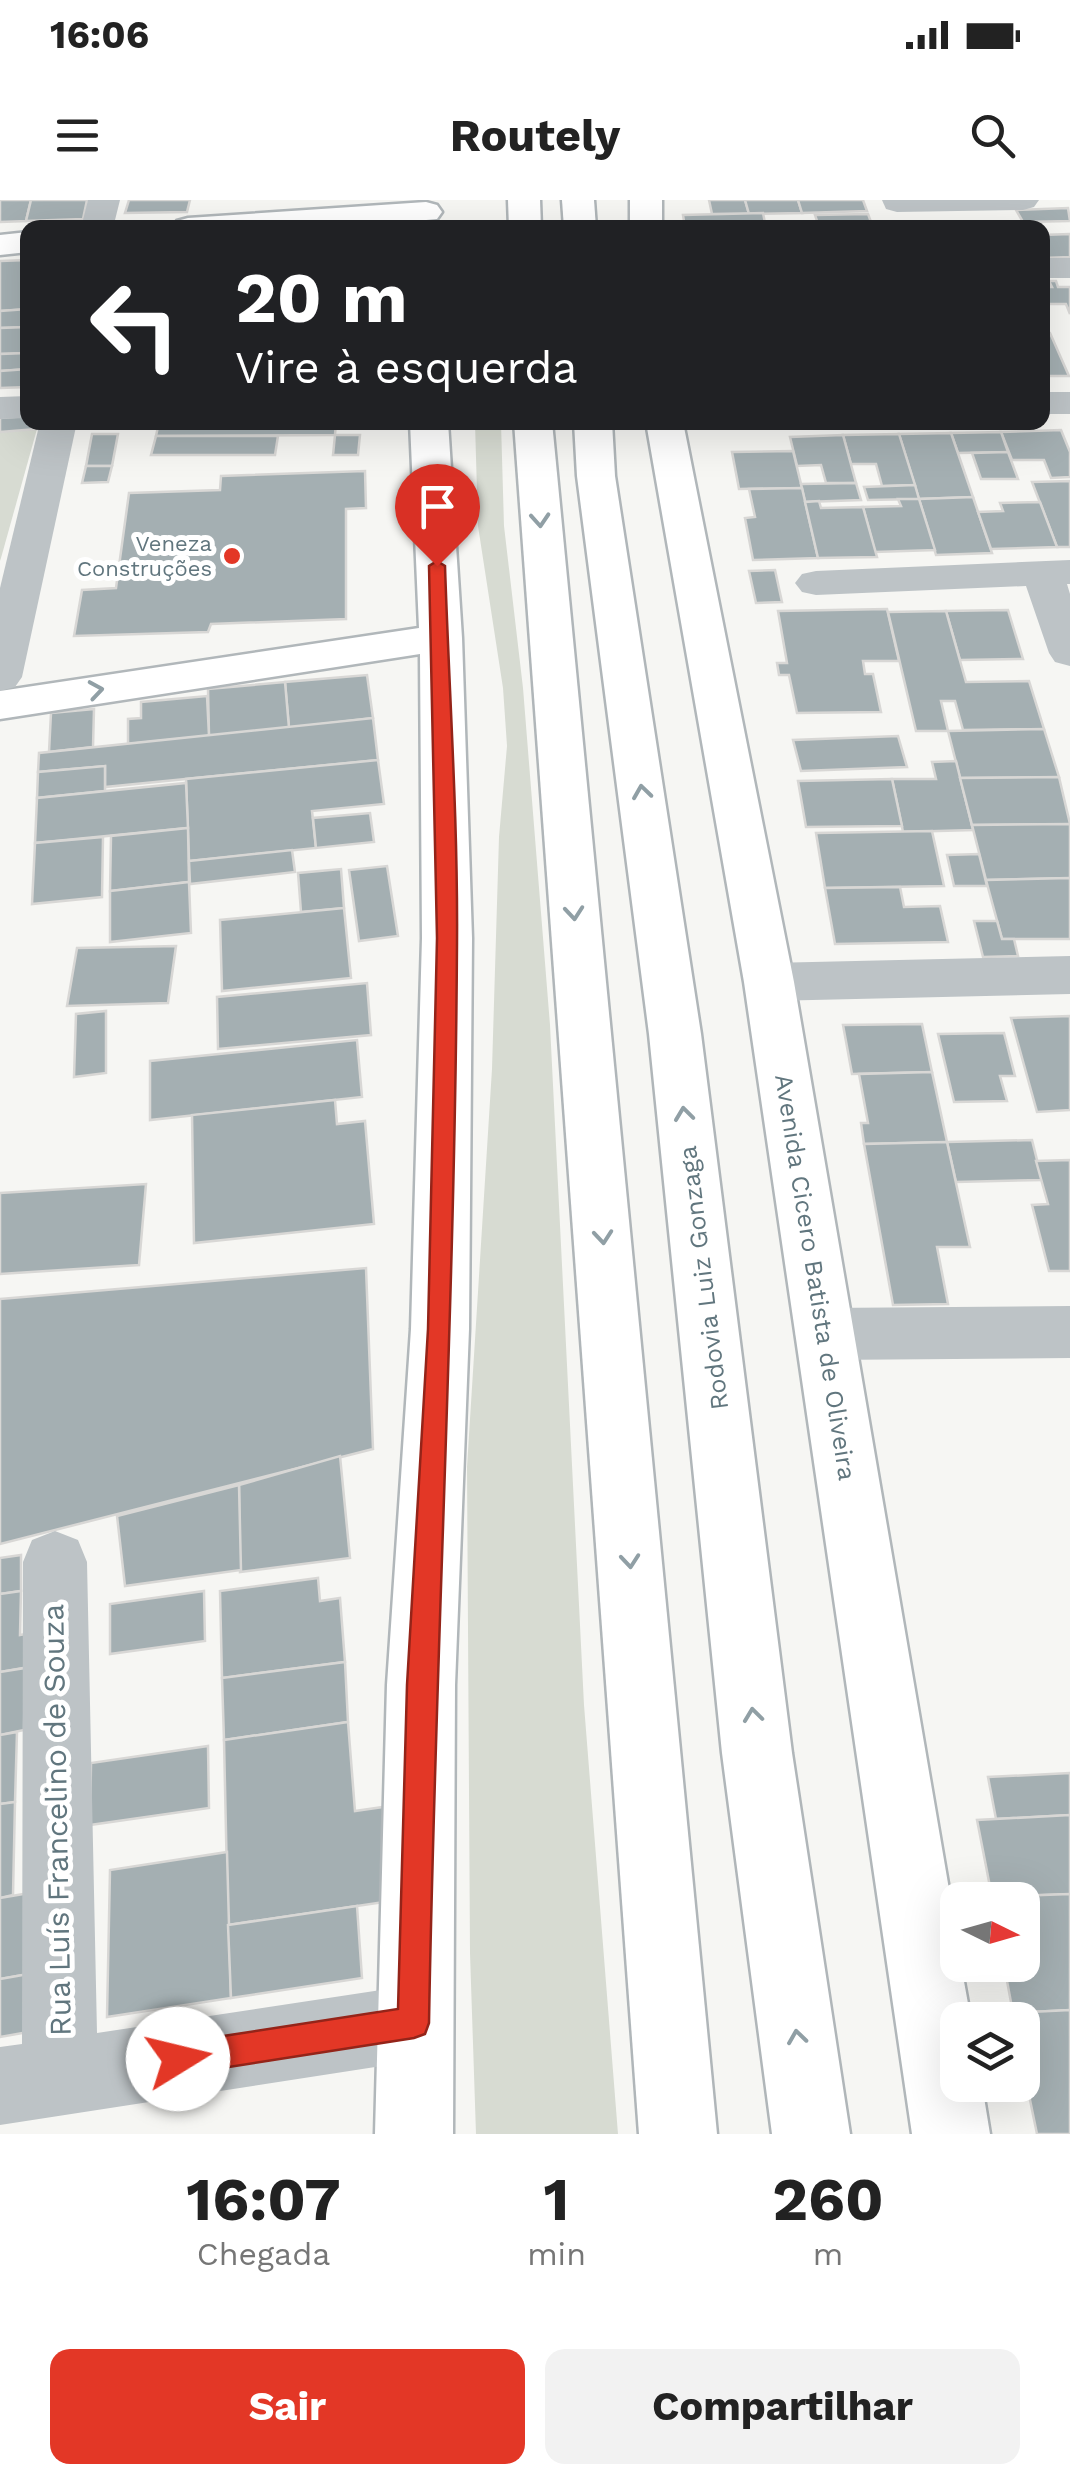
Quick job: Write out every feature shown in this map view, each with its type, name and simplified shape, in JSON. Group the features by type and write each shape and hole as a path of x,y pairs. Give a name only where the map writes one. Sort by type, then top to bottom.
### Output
{"main road":[{"path":"315,220 426,213"},
{"path":"414,2134 421,1685 440,1309 447,938 441,638 429,430"},
{"path":"534,430 678,2134"},
{"name":"Rodovia Luiz Gonzaga","path":"593,430 596,476 675,1034 757,1753 810,2134"},
{"name":"Avenida Cicero Batista de Oliveira","path":"665,430 768,982 951,2134"},
{"path":"0,705 441,638"}],"street":[{"path":"899,210 1023,200"},
{"path":"0,677 57,430"},
{"path":"816,583 1056,572 1070,653"},
{"path":"768,982 1070,974"},
{"path":"825,1334 1070,1332"},
{"name":"Rua Luís Francelino de Souza","path":"30,2081 55,1562"},
{"path":"30,2081 414,2023"}],"shaded area":[{"path":"37,430 0,561 0,432"},
{"path":"475,430 501,430 504,526 523,688 550,1025 584,1705 618,2134 476,2134 470,1953 467,1467 507,746 503,688 478,526"}],"building":[{"path":"0,200 31,200 26,220 0,222"},
{"path":"31,200 87,200 83,219 26,220"},
{"path":"129,200 190,200 187,212 125,213"},
{"path":"709,200 745,200 749,214 712,214"},
{"path":"745,200 798,200 802,213 749,214"},
{"path":"798,200 863,200 867,211 802,213"},
{"path":"1068,208 1070,221 1022,220 1016,210"},
{"path":"763,213 764,220 684,220 683,215"},
{"path":"868,214 870,220 817,220 815,215"},
{"path":"1070,234 1070,257 1050,258 1050,235"},
{"path":"20,260 20,310 0,311 0,261"},
{"path":"1050,281 1056,281 1058,287 1070,287 1070,314 1066,304 1050,304"},
{"path":"20,310 20,327 0,328 0,311"},
{"path":"20,327 20,353 0,354 0,328"},
{"path":"1050,333 1069,376 1050,376"},
{"path":"20,353 20,370 0,371 0,354"},
{"path":"20,370 20,387 0,388 0,371"},
{"path":"20,417 20,430 25,430 0,432 0,418"},
{"path":"157,430 335,430 335,435 156,436"},
{"path":"1061,430 1070,452 1070,477 1051,478 1044,460 1012,460 1001,432"},
{"path":"1001,432 1008,452 958,453 951,433"},
{"path":"951,433 973,497 919,499 899,434"},
{"path":"92,434 118,434 112,466 86,466"},
{"path":"899,434 915,485 882,486 876,464 851,464 843,435"},
{"path":"335,435 360,435 358,455 333,455"},
{"path":"843,435 856,483 826,483 821,465 797,466 790,437"},
{"path":"156,436 278,436 275,455 151,455"},
{"path":"793,451 802,488 739,489 732,452"},
{"path":"1008,452 1018,479 981,479 972,453"},
{"path":"86,466 112,466 108,482 82,483"},
{"path":"365,471 366,508 346,509 346,619 211,624 208,632 74,636 82,590 116,588 129,493 220,490 221,476"},
{"path":"1070,481 1070,547 1057,547 1032,482"},
{"path":"856,483 861,500 805,502 801,484"},
{"path":"915,485 919,499 868,500 864,487"},
{"path":"802,488 818,558 753,560 745,518 755,517 749,489"},
{"path":"973,497 992,553 936,555 919,499"},
{"path":"898,499 919,499 935,550 875,552 863,507 901,506"},
{"path":"819,501 821,508 863,507 877,557 818,558 805,502"},
{"path":"1040,502 1057,547 991,549 978,512 1003,511 1000,503"},
{"path":"775,570 782,602 756,603 749,571"},
{"path":"887,609 899,661 863,661 865,674 873,674 881,712 797,713 789,675 779,675 777,663 787,663 778,611"},
{"path":"1008,610 1023,659 960,660 946,611"},
{"path":"946,611 966,682 1029,681 1044,729 963,730 955,701 941,701 948,731 916,731 888,612"},
{"path":"367,675 373,718 289,728 285,682"},
{"path":"285,682 289,728 209,736 208,689"},
{"path":"207,696 209,736 128,744 128,719 141,718 141,702"},
{"path":"94,709 93,747 49,752 51,713"},
{"path":"373,718 378,760 105,787 105,766 38,772 39,753"},
{"path":"1044,729 1059,777 960,778 948,731"},
{"path":"898,736 907,767 801,771 793,740"},
{"path":"378,760 384,804 312,811 316,848 189,861 186,779"},
{"path":"956,761 973,830 903,832 892,779 936,779 932,762"},
{"path":"105,766 105,791 37,798 38,772"},
{"path":"1059,777 1070,824 972,825 960,778"},
{"path":"892,779 902,826 806,827 798,781"},
{"path":"186,783 188,828 35,843 37,798"},
{"path":"370,813 374,842 316,848 313,818"},
{"path":"1070,824 1070,878 986,880 972,825"},
{"path":"188,828 189,882 110,891 111,836"},
{"path":"932,831 944,886 825,888 816,833"},
{"path":"103,837 102,897 32,904 35,843"},
{"path":"292,850 295,872 190,884 189,861"},
{"path":"979,854 987,886 954,886 947,855"},
{"path":"387,866 398,936 359,941 349,870"},
{"path":"341,869 344,908 301,912 298,873"},
{"path":"1070,878 1070,939 1002,939 986,880"},
{"path":"189,882 191,933 110,942 110,891"},
{"path":"900,887 904,907 940,906 948,942 835,944 825,888"},
{"path":"344,908 351,978 222,991 220,920"},
{"path":"974,921 997,921 1002,939 1014,939 1018,956 983,957"},
{"path":"176,946 168,1003 67,1006 77,948"},
{"path":"367,983 371,1035 218,1049 217,997"},
{"path":"106,1011 106,1073 74,1077 76,1014"},
{"path":"1070,1016 1070,1110 1037,1112 1011,1018"},
{"path":"922,1024 932,1072 852,1074 843,1025"},
{"path":"1004,1033 1015,1076 1000,1076 1007,1101 954,1102 938,1034"},
{"path":"357,1040 362,1097 150,1120 150,1061"},
{"path":"932,1072 947,1142 864,1144 861,1123 868,1123 859,1074"},
{"path":"335,1100 337,1124 365,1121 374,1224 194,1243 192,1115"},
{"path":"1032,1140 1042,1180 956,1182 947,1142"},
{"path":"947,1142 970,1247 937,1247 948,1304 893,1305 864,1144"},
{"path":"1070,1160 1070,1271 1049,1271 1032,1205 1048,1204 1036,1161"},
{"path":"146,1184 139,1265 0,1274 0,1193"},
{"path":"366,1268 373,1449 0,1544 0,1299"},
{"path":"340,1456 350,1558 240,1572 239,1485"},
{"path":"239,1485 241,1570 125,1586 117,1516"},
{"path":"21,1555 21,1591 0,1594 0,1558"},
{"path":"318,1578 320,1601 340,1598 345,1662 222,1678 220,1591"},
{"path":"21,1591 20,1635 37,1632 35,1666 0,1672 0,1594"},
{"path":"204,1591 205,1641 110,1654 110,1604"},
{"path":"345,1662 348,1722 224,1740 222,1678"},
{"path":"25,1668 24,1730 0,1735 0,1672"},
{"path":"348,1722 355,1811 383,1807 391,1901 228,1925 224,1740"},
{"path":"17,1732 15,1802 0,1804 0,1735"},
{"path":"208,1746 209,1808 90,1825 91,1763"},
{"path":"1070,1773 1070,1815 996,1819 988,1777"},
{"path":"15,1802 13,1895 0,1898 0,1804"},
{"path":"1070,1815 1070,1894 1040,1895 1040,1882 989,1882 977,1820"},
{"path":"227,1852 231,1998 107,2017 110,1870"},
{"path":"35,1892 34,1973 0,1979 0,1898"},
{"path":"1070,1894 1070,2010 1040,2012 1040,2002 1011,2002 1007,1982 1040,1982 1040,1895"},
{"path":"357,1906 362,1978 231,1998 228,1925"},
{"path":"34,1973 34,2031 0,2037 0,1979"},
{"path":"1070,2010 1070,2134 1037,2134 1030,2102 1040,2102 1040,2012"}],"place":[{"name":"Veneza Construções","path":"232,556"}],"route":[{"path":"178,2059 414,2023 421,1685 440,1329 447,938 437,566"}]}
